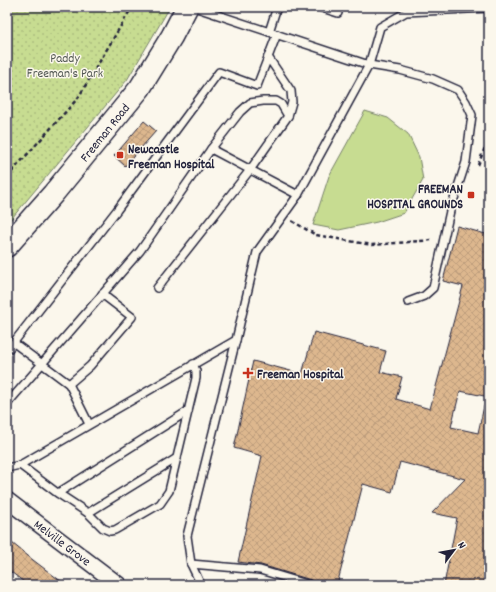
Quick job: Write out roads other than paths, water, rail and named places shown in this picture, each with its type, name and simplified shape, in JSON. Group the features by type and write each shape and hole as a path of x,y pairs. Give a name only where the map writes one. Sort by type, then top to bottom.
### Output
{"street":[{"name":"Freeman Road","path":"7,246 53,194 140,88 172,36 187,7"},
{"name":"Melville Grove","path":"7,500 119,585"}],"lane":[{"path":"194,7 369,65 400,70 433,79 458,90 472,115 466,162 450,211 433,288 424,296 408,302"},
{"path":"269,32 276,7"},
{"path":"319,7 338,13"},
{"path":"201,585 191,564 187,536 257,252 298,195 369,65 380,27 406,12 439,9 489,8"},
{"path":"7,351 117,210 219,72 257,86 277,34"},
{"path":"157,288 250,170 288,116 292,102 292,91 268,57"},
{"path":"7,404 140,251 211,149 240,112 250,103 276,101 281,104 288,116"},
{"path":"211,149 298,195"},
{"path":"69,384 90,366 132,317 102,294"},
{"path":"7,468 20,465 236,340"},
{"path":"14,343 69,384 89,424"},
{"path":"20,465 88,513 103,528 110,531 116,530 160,504 169,491 196,378 193,364"},
{"path":"58,493 188,411"},
{"path":"88,513 177,458"},
{"path":"191,564 260,570 310,585"}],"place":[{"name":"Newcastle Freeman Hospital","path":"120,155"},
{"name":"FREEMAN HOSPITAL GROUNDS","path":"471,195"},
{"name":"Freeman Hospital","path":"248,373"}],"park label":[{"name":"Paddy Freeman's Park","path":"65,64"}]}
